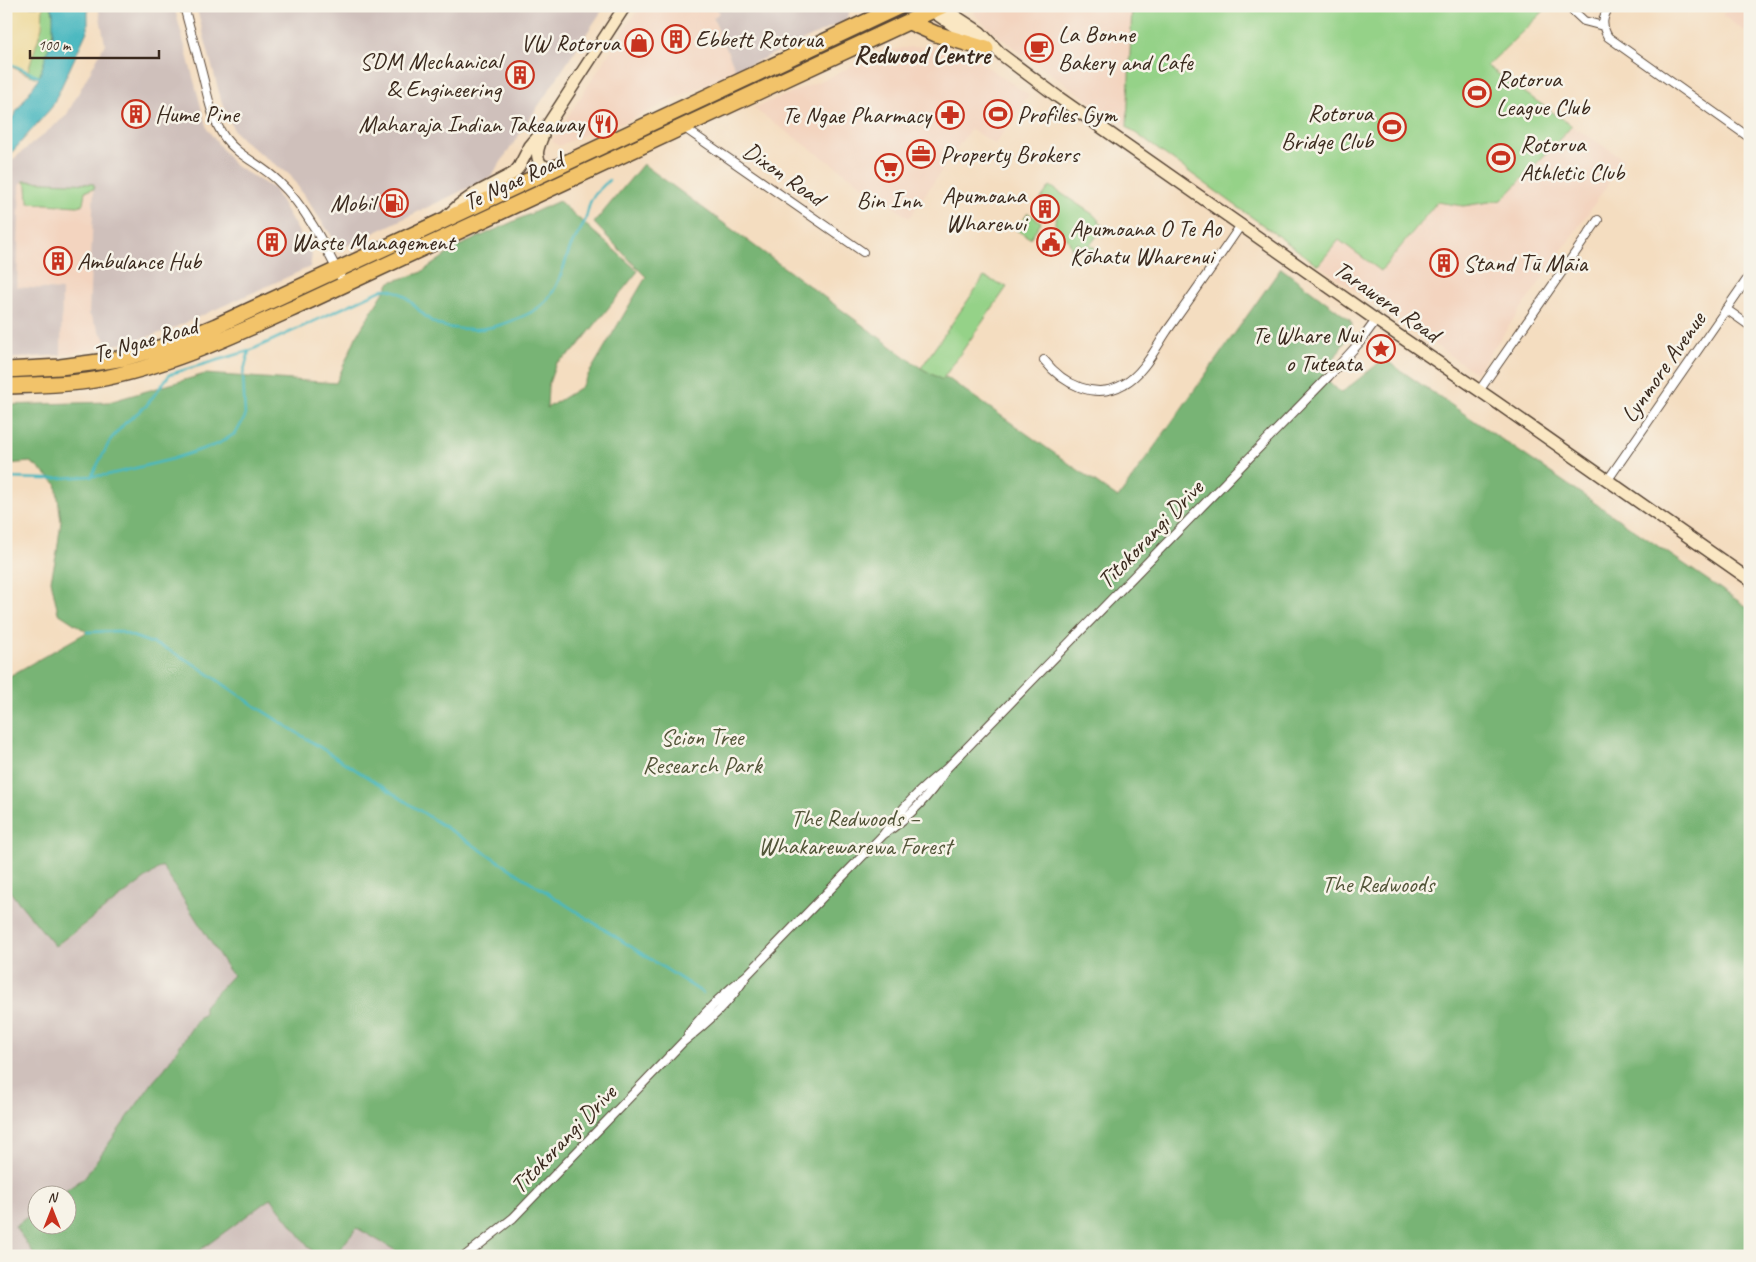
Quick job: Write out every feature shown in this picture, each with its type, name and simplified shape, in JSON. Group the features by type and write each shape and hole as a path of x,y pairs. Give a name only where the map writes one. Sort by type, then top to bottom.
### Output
{"highway":[{"name":"Te Ngae Road","path":"6,370 60,368 106,361 124,358 173,344 337,270 900,6"},
{"name":"Te Ngae Road","path":"6,386 93,380 165,362 218,342 909,22 936,7"},
{"path":"909,22 936,34 986,49"}],"main road":[{"path":"444,220 458,204 514,173 530,146 547,126 625,6"},
{"name":"Tarawera Road","path":"936,7 986,49 1002,55"},
{"name":"Tarawera Road","path":"936,7 980,32 1002,55 1058,96 1750,580"},
{"path":"547,126 538,149 538,158 541,165 554,169"}],"street":[{"path":"184,6 211,107 217,124 225,138 233,147 279,182 292,197 306,215 344,284"},
{"path":"1568,6 1584,21 1603,26"},
{"path":"1610,6 1604,16 1603,26 1608,37 1750,138"},
{"name":"Dixon Road","path":"683,127 863,252"},
{"path":"1479,391 1598,220"},
{"path":"1044,360 1057,374 1072,384 1086,390 1108,391 1130,380 1149,357 1241,224"},
{"name":"Lynmore Avenue","path":"1608,481 1750,274"},
{"path":"1726,309 1750,326"},
{"name":"Tītokorangi Drive","path":"465,1256 514,1218 683,1042 695,1024 729,988 747,976 883,834 897,825 915,807 938,783 946,770 1328,376 1360,342 1376,320"}],"shaded area":[{"path":"98,6 174,6 207,129 234,165 274,189 312,255 310,267 167,331 109,346 89,314 94,184 23,181 20,183 17,287 62,290 61,355 6,359 6,165 66,116 105,44"},
{"path":"196,6 605,6 491,177 342,248 337,244 290,175 262,155 234,131 221,100"},
{"path":"640,6 713,6 721,12 713,19 736,71 621,124 615,121 608,123 559,146 552,141"},
{"path":"713,6 852,6 845,21 736,71 713,18 720,12"},
{"path":"975,6 1132,6 1127,127 1000,38 977,17 974,13"},
{"path":"1731,6 1750,6 1750,35 1722,15"},
{"name":"Redwood Centre","path":"927,46 962,50 1029,95 995,144 970,129 909,218 753,108 830,77 883,51"},
{"path":"1572,126 1624,159 1476,373 1318,265 1339,240 1381,271 1437,202 1463,206 1502,200"},
{"path":"23,181 94,184 89,314 109,346 61,355 62,290 17,287 20,183"},
{"path":"162,866 228,969 234,975 204,1006 204,1016 199,1017 165,1068 84,1178 75,1184 28,1184 28,1217 15,1226 35,1256 6,1256 6,887 56,946"},
{"path":"271,1198 316,1256 192,1256"},
{"path":"357,1228 405,1256 334,1256"}],"green space":[{"path":"6,6 51,6 53,33 39,78 6,64"},
{"path":"1132,6 1549,6 1487,66 1572,126 1502,200 1463,206 1437,202 1381,271 1339,240 1318,265 1127,127"},
{"name":"The Redwoods – Whakarewarewa Forest","path":"643,164 921,368 942,380 946,377 1118,498 1281,268 1350,320 1352,324 1351,332 1323,376 1341,393 1384,359 1750,609 1750,1256 405,1256 357,1228 334,1256 316,1256 271,1198 192,1256 35,1256 15,1226 28,1217 28,1234 78,1234 78,1184 75,1184 84,1178 165,1068 199,1017 204,1015 204,1006 233,975 162,866 55,946 6,887 6,678 87,632 58,613 51,580 61,521 56,483 31,462 6,464 6,405 109,402 205,374 336,383 356,337 390,282 420,273 459,246 559,201 638,271 574,351 556,363 548,386 547,408 581,387 646,277 594,223"},
{"path":"23,181 94,184 94,189 85,191 83,204 78,206 29,203 27,186"},
{"path":"1050,186 1094,215 1100,222 1103,228 1090,245 1095,248 1093,252 1077,243 1072,250 1067,237 1055,224 1059,212 1040,200"},
{"path":"1028,213 1041,222 1030,238 1016,230"},
{"path":"984,277 1007,287 942,380 921,368"}],"sand":[{"path":"6,6 43,6 42,27 27,74 6,64"}],"water":[{"path":"51,6 88,6 88,29 52,107 6,159 6,127 39,78 53,34 53,11"}],"waterway":[{"path":"6,62 41,78"},
{"path":"91,477 111,439 125,423 146,406 170,374 249,351 384,289 399,293 433,322 451,328 475,329 491,327 516,319 535,310 547,300 555,288 570,248 585,221 591,199 609,180"},
{"path":"6,478 46,479 107,475 169,460 218,444 236,433 245,417 243,374 249,351"},
{"path":"87,632 118,631 165,648 194,664 258,708 703,993"}],"place":[{"name":"Ebbett Rotorua","path":"676,39"},
{"name":"VW Rotorua","path":"639,43"},
{"name":"La Bonne Bakery and Cafe","path":"1039,48"},
{"name":"SDM Mechanical & Engineering","path":"520,75"},
{"name":"Rotorua League Club","path":"1477,93"},
{"name":"Hume Pine","path":"136,114"},
{"name":"Profiles Gym","path":"998,114"},
{"name":"Te Ngae Pharmacy","path":"950,115"},
{"name":"Maharaja Indian Takeaway","path":"603,124"},
{"name":"Rotorua Bridge Club","path":"1392,127"},
{"name":"Property Brokers","path":"921,154"},
{"name":"Rotorua Athletic Club","path":"1501,158"},
{"name":"Bin Inn","path":"889,168"},
{"name":"Mobil","path":"394,203"},
{"name":"Apumoana Wharenui","path":"1045,209"},
{"name":"Waste Management","path":"272,242"},
{"name":"Apumoana O Te Ao Kōhatu Wharenui","path":"1051,242"},
{"name":"Ambulance Hub","path":"58,261"},
{"name":"Stand Tū Māia","path":"1444,263"},
{"name":"Te Whare Nui o Tuteata","path":"1381,349"}],"district":[{"name":"Redwood Centre","path":"922,55"}],"park label":[{"name":"Scion Tree Research Park","path":"702,751"},
{"name":"The Redwoods","path":"1378,884"}]}
